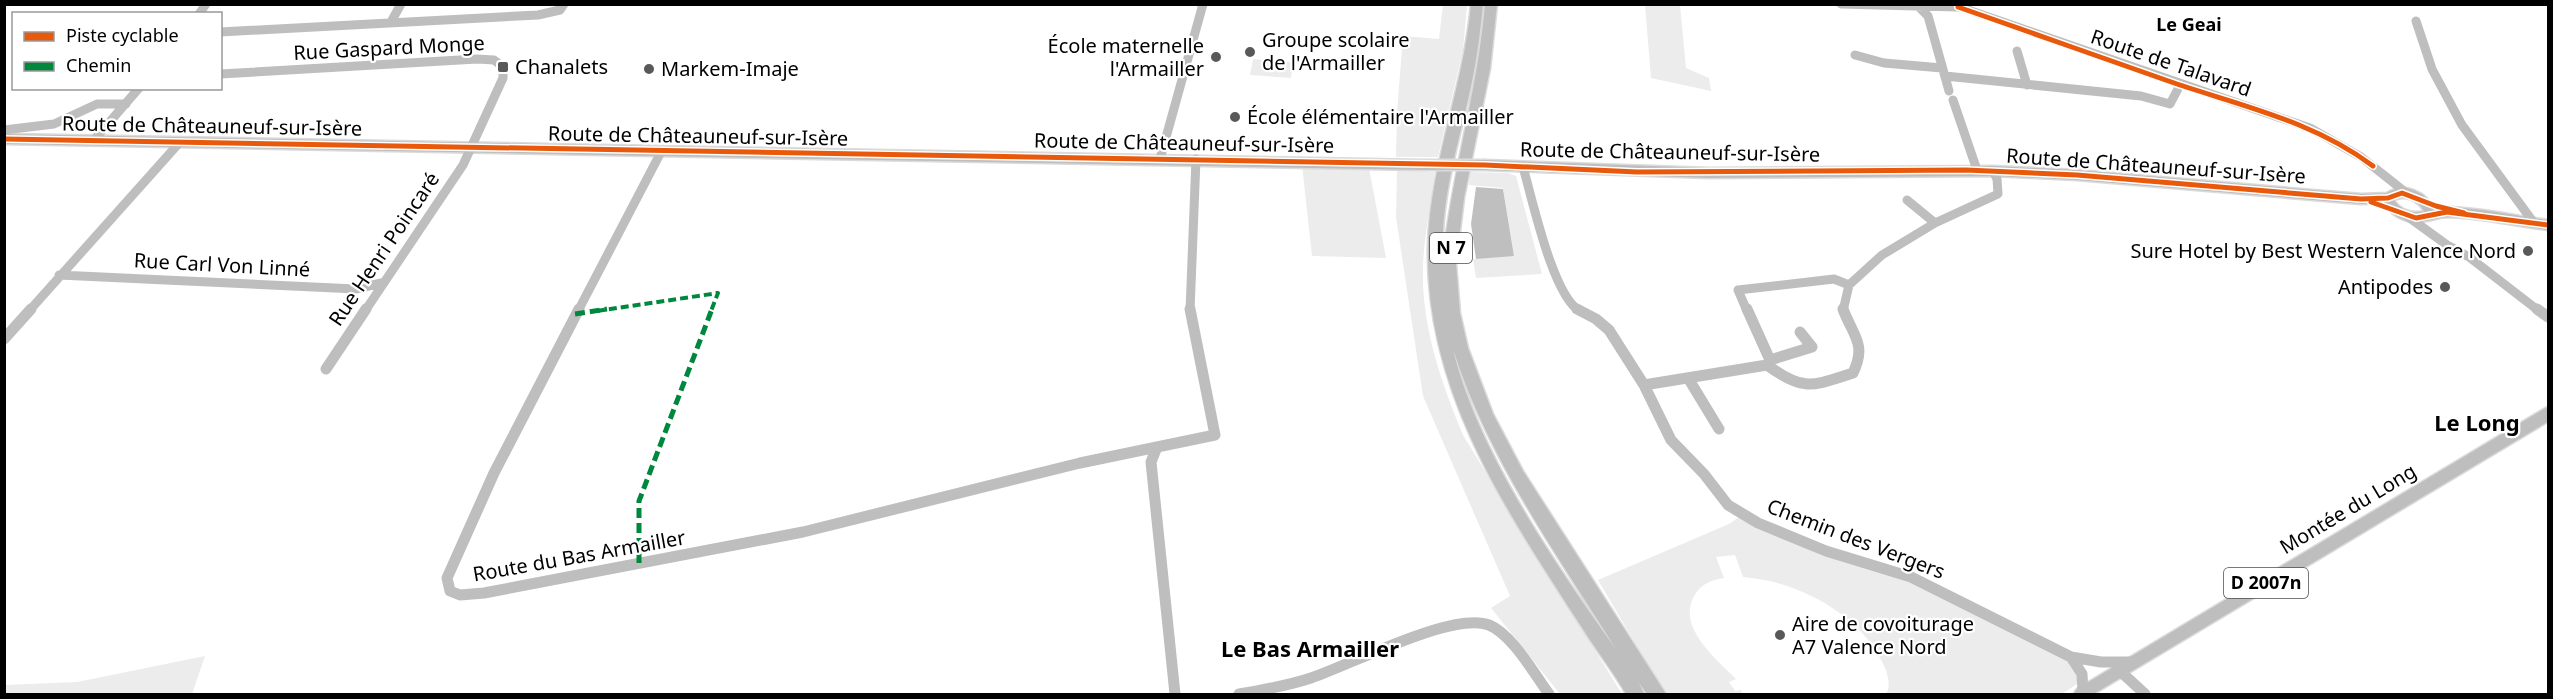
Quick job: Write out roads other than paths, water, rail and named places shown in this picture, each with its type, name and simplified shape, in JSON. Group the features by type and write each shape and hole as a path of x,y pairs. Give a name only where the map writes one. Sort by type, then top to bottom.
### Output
{"highway":[{"name":"N 7","path":"1477,4 1470,68 1441,191 1435,243 1435,294 1445,351 1454,383 1483,450 1635,694"},
{"name":"N 7","path":"1491,4 1484,65 1458,187 1449,266 1456,330 1476,393 1492,432 1526,491 1657,694"}],"main road":[{"name":"Route de Châteauneuf-sur-Isère","path":"4,139 661,152 1196,159 1485,165 1709,173 1977,170 2077,175 2391,200"},
{"path":"2426,215 2409,195 2391,200 2407,216 2426,215 2464,213 2548,225"},
{"name":"Montée du Long","path":"2082,694 2547,414"}],"street":[{"path":"391,22 401,4"},
{"path":"222,32 538,15 560,10 564,4"},
{"path":"1160,159 1203,4"},
{"path":"1841,4 1931,8 1944,72 1977,170"},
{"name":"Route de Talavard","path":"1931,8 1954,6 2310,128 2349,148 2409,195"},
{"path":"2416,21 2433,69 2462,125 2534,223"},
{"path":"2017,51 2027,85"},
{"path":"1855,55 1884,63 2027,85 2142,96 2170,104 2180,85"},
{"name":"Rue Gaspard Monge","path":"222,74 477,59 494,60 503,67 503,78 471,148"},
{"path":"94,140 137,90"},
{"path":"4,130 54,124 98,104 126,104"},
{"path":"4,339 180,142"},
{"name":"Rue Henri Poincaré","path":"326,369 381,283 463,165 471,148"},
{"name":"Route du Bas Armailler","path":"661,152 494,473 447,578 450,591 460,595 484,593 803,532 1080,463 1157,447"},
{"path":"1175,694 1151,462 1157,447 1215,435 1190,314 1196,159"},
{"name":"Route de Talavard","path":"2373,166 2391,200"},
{"name":"Chemin des Vergers","path":"1523,167 1555,277 1568,302 1609,330 1644,385 1671,440 1704,474 1728,505 1758,523 1826,551 1911,577 2071,657 2117,664 2137,661"},
{"path":"1849,285 1834,279 1738,290 1768,362 1787,381 1806,387 1853,373 1861,357 1856,336 1843,310 1849,285 1882,255 1935,223 1998,194 1997,178 1993,171"},
{"path":"1907,200 1935,223"},
{"path":"2426,215 2447,245 2469,256 2548,317"},
{"name":"Rue Carl Von Linné","path":"59,275 356,289 381,283"},
{"path":"1644,385 1768,362 1812,346 1800,332"},
{"path":"1688,378 1719,429"},
{"path":"1239,694 1312,678 1437,631 1468,622 1478,622 1499,631 1549,694"},
{"path":"2071,657 2082,674 2082,694"},
{"path":"2120,671 2145,694"}],"place":[{"name":"Groupe scolaire de l'Armailler","path":"1250,52"},
{"name":"École maternelle l'Armailler","path":"1216,57"},
{"name":"Chanalets","path":"503,67"},
{"name":"Markem-Imaje","path":"649,69"},
{"name":"École élémentaire l'Armailler","path":"1235,117"},
{"name":"Sure Hotel by Best Western Valence Nord","path":"2528,251"},
{"name":"Antipodes","path":"2445,287"},
{"name":"Aire de covoiturage A7 Valence Nord","path":"1780,635"}],"district":[{"name":"Le Geai","path":"2189,25"},
{"name":"Le Long","path":"2477,423"},
{"name":"Le Bas Armailler","path":"1310,649"}]}
